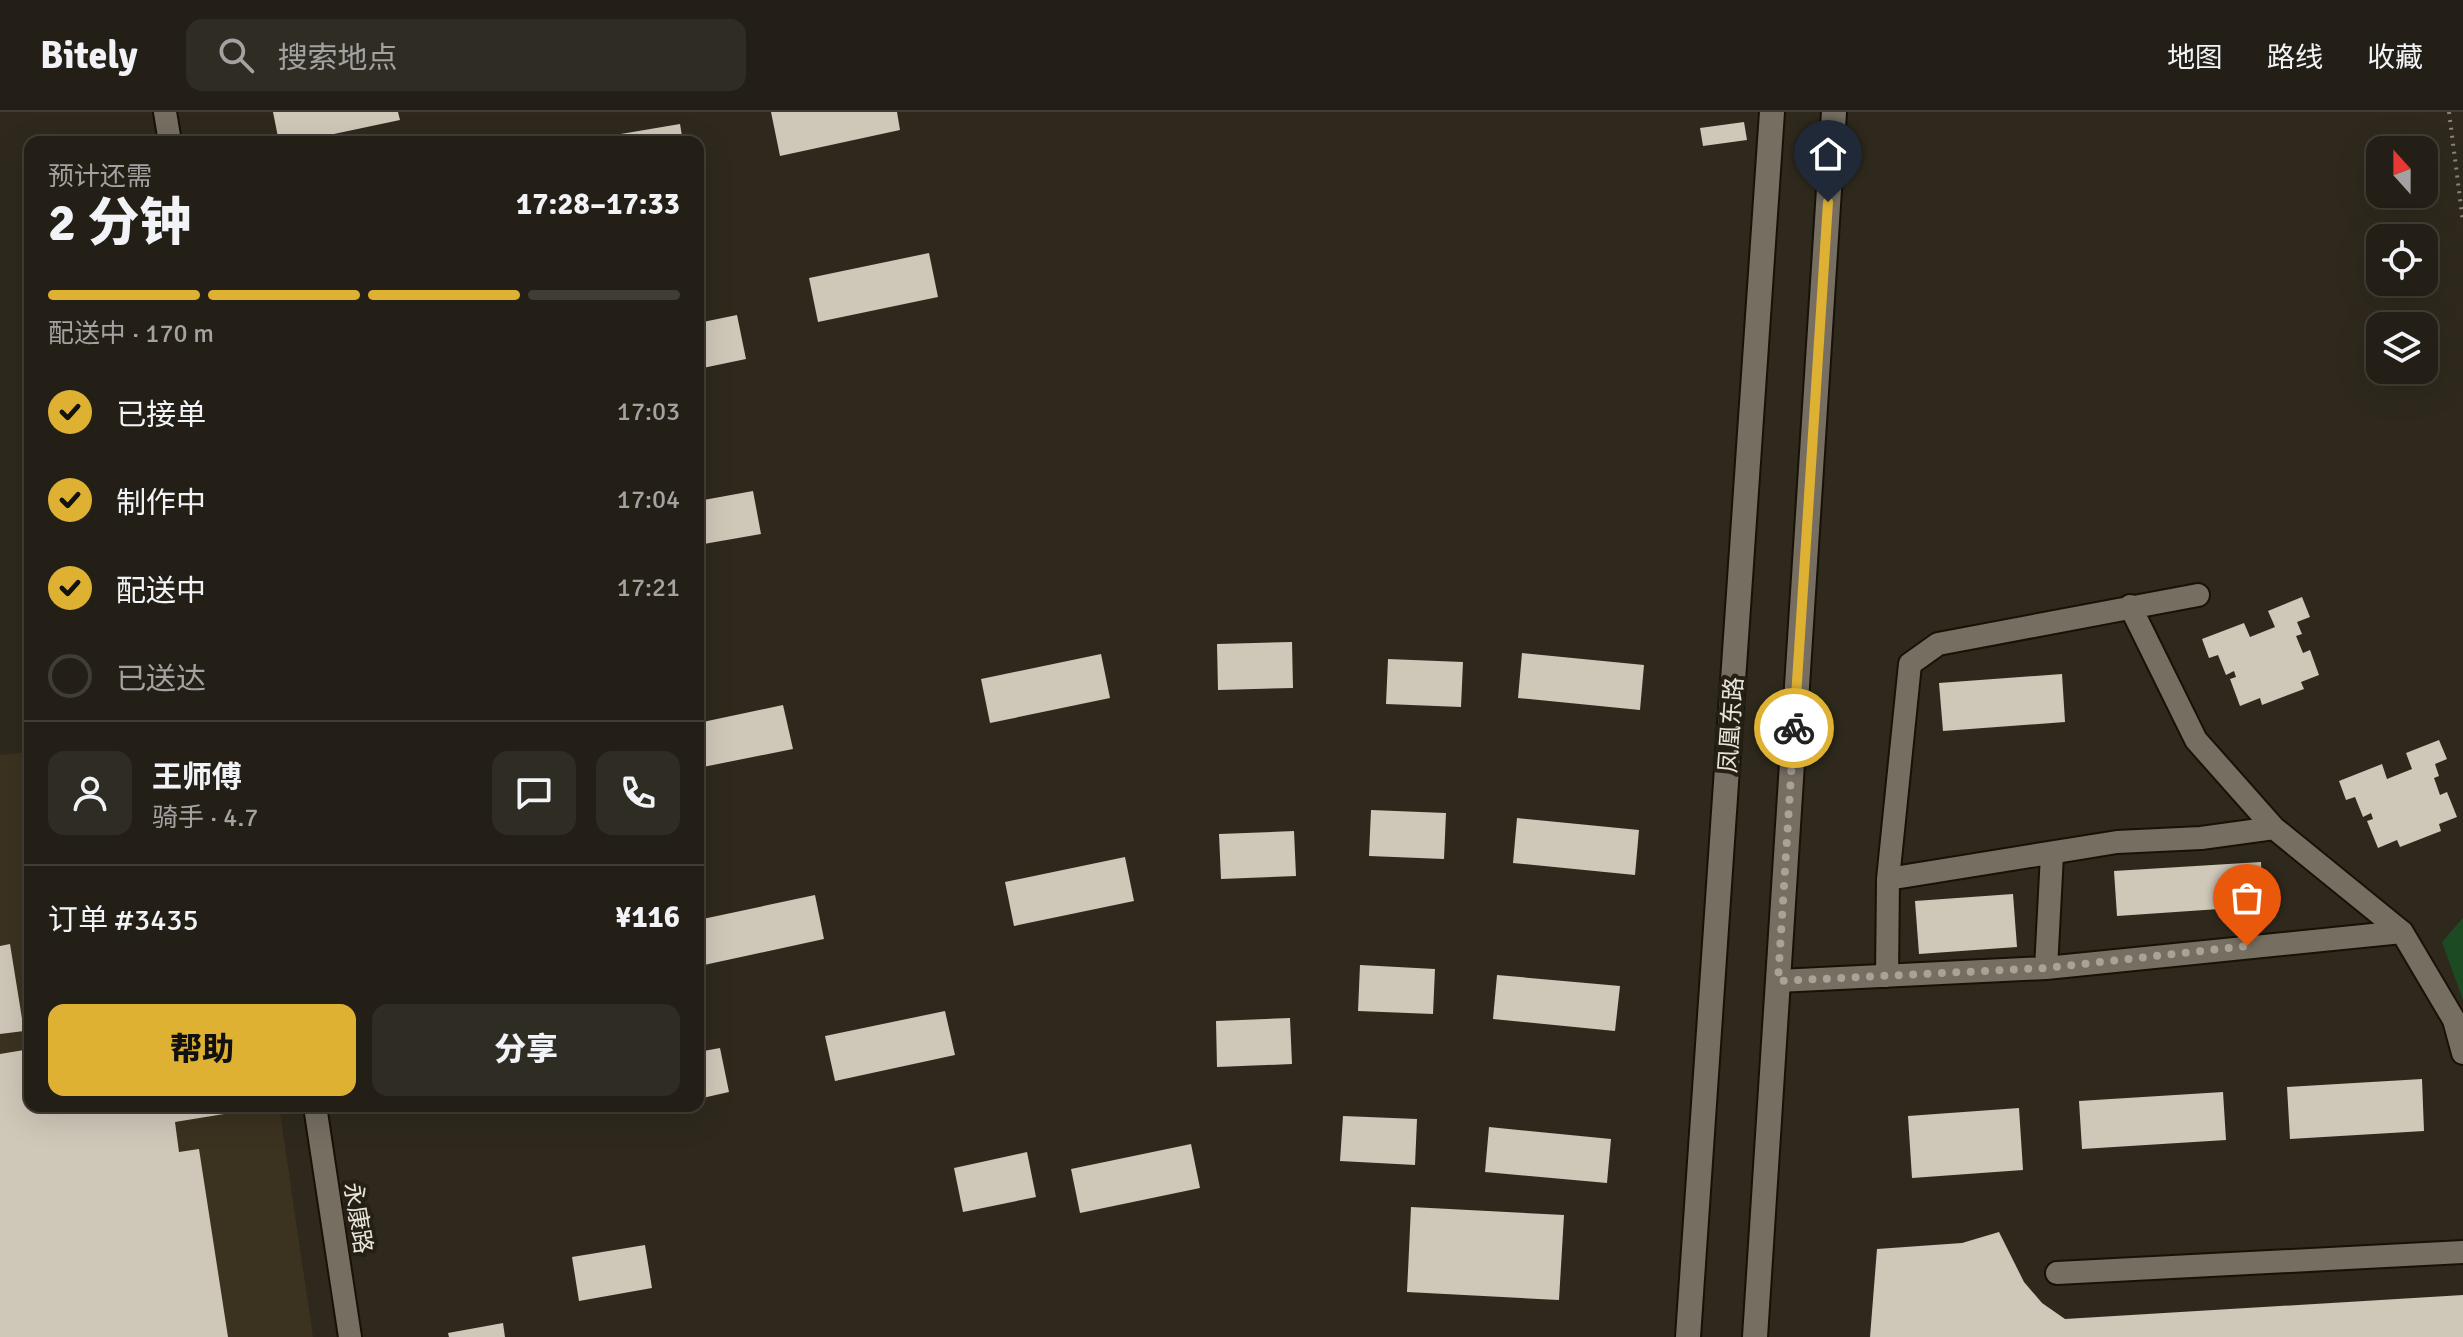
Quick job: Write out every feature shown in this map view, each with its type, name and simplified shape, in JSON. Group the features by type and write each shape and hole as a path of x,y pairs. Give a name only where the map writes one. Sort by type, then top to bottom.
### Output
{"street":[{"path":"165,112 169,136"},
{"name":"凤凰东路","path":"1688,1337 1772,112"},
{"path":"1755,1337 1834,112"},
{"path":"1887,976 1888,879 1910,664 1938,644 2198,595"},
{"path":"2130,606 2196,740 2274,828 2402,932 2454,1020 2463,1053"},
{"path":"1888,879 2052,855 2117,842 2201,838 2274,828"},
{"path":"2046,968 2052,855"},
{"path":"1778,981 2046,968 2402,932"},
{"name":"永康路","path":"316,1112 350,1337"},
{"path":"2057,1273 2463,1252"}],"path":[{"path":"2449,112 2463,222"}],"shaded area":[{"path":"24,753 24,1112 280,1112 313,1337 0,1337 0,755"}],"green space":[{"path":"2463,918 2463,1000 2442,942"}],"building":[{"path":"273,112 398,112 400,120 324,136 278,136"},
{"path":"771,112 897,112 900,130 780,156"},
{"path":"1744,122 1747,140 1703,146 1700,128"},
{"path":"680,124 682,136 609,136"},
{"path":"929,253 938,297 818,322 809,278"},
{"path":"737,315 746,359 704,368 704,322"},
{"path":"753,491 761,534 704,544 704,500"},
{"path":"2302,597 2310,617 2297,622 2302,634 2296,636 2303,653 2310,650 2319,675 2301,682 2304,689 2262,705 2260,698 2240,706 2230,679 2236,677 2234,671 2226,675 2218,655 2209,658 2202,639 2244,623 2250,637 2275,627 2268,611"},
{"path":"1292,642 1293,688 1218,690 1217,644"},
{"path":"1522,653 1644,665 1640,710 1518,698"},
{"path":"1101,654 1110,698 990,723 981,679"},
{"path":"1388,659 1463,662 1461,707 1386,704"},
{"path":"2062,674 2065,722 1943,731 1939,683"},
{"path":"783,705 793,749 704,767 704,722"},
{"path":"2439,740 2447,759 2435,764 2439,776 2434,778 2440,795 2447,792 2457,817 2439,824 2441,831 2400,847 2397,840 2378,848 2367,821 2373,819 2371,813 2363,817 2355,797 2346,800 2339,781 2382,764 2387,779 2412,769 2406,753"},
{"path":"1371,810 1446,813 1444,859 1369,856"},
{"path":"1517,818 1639,830 1635,875 1513,863"},
{"path":"1294,831 1296,876 1221,879 1219,834"},
{"path":"1125,857 1134,901 1014,926 1005,882"},
{"path":"2261,862 2263,906 2117,916 2114,871"},
{"path":"2013,894 2017,947 1919,954 1915,901"},
{"path":"815,895 824,939 704,965 704,919"},
{"path":"10,944 24,1031 0,1034 0,946"},
{"path":"1360,965 1435,969 1433,1014 1358,1011"},
{"path":"1497,975 1620,986 1615,1031 1493,1019"},
{"path":"945,1011 955,1055 835,1081 825,1036"},
{"path":"1290,1018 1292,1064 1217,1067 1216,1021"},
{"path":"720,1048 729,1092 704,1098 704,1051"},
{"path":"24,1050 24,1112 224,1112 175,1122 179,1152 199,1149 228,1337 0,1337 0,1054"},
{"path":"2422,1079 2424,1131 2290,1139 2287,1087"},
{"path":"2223,1092 2226,1140 2082,1149 2079,1101"},
{"path":"2019,1108 2023,1170 1912,1178 1908,1116"},
{"path":"1343,1116 1417,1119 1415,1165 1340,1161"},
{"path":"1489,1127 1611,1139 1607,1183 1485,1172"},
{"path":"1191,1144 1200,1188 1080,1213 1071,1169"},
{"path":"1027,1152 1036,1197 963,1212 954,1168"},
{"path":"1411,1207 1564,1215 1559,1300 1407,1292"},
{"path":"1999,1232 2024,1282 2042,1303 2065,1319 2463,1295 2463,1337 1870,1337 1877,1249 1962,1243"},
{"path":"645,1245 652,1288 579,1301 572,1257"},
{"path":"503,1323 505,1337 449,1337 448,1333"}],"way so far":[{"path":"1794,728 1778,981 2046,968 2247,946"}],"route":[{"path":"1794,728 1828,202"}]}
